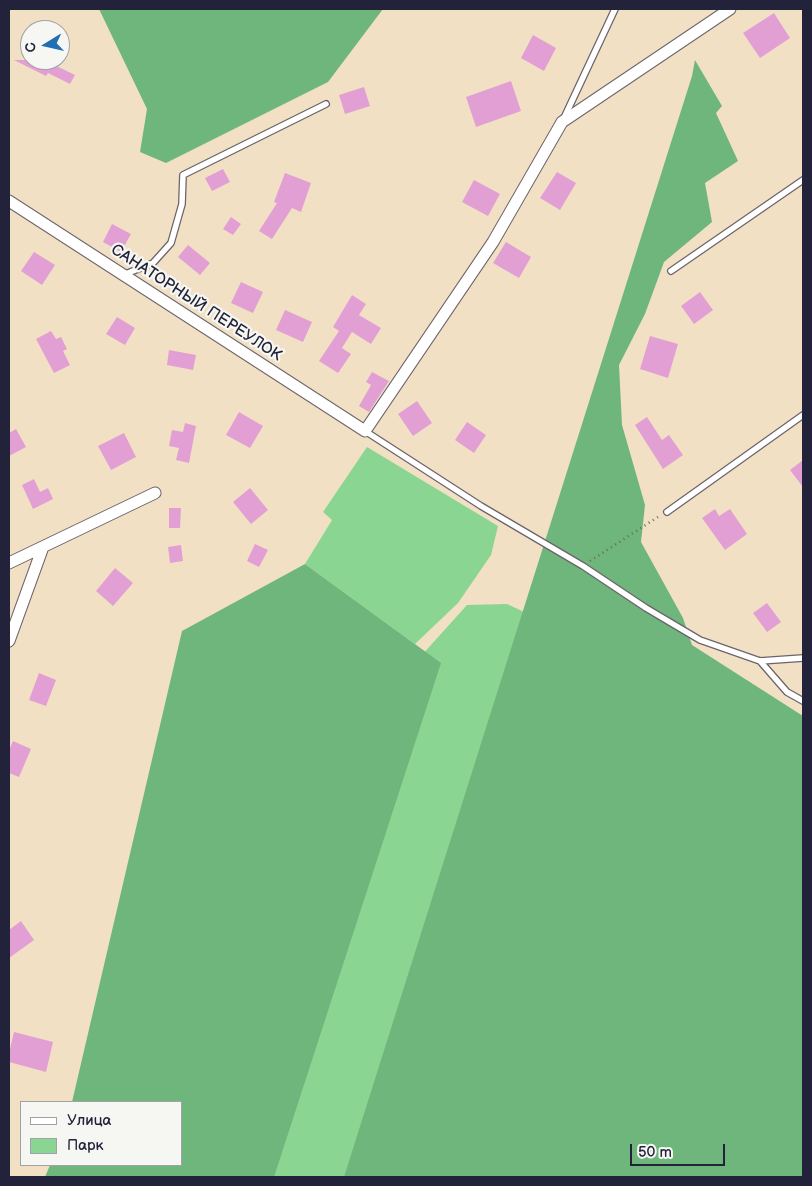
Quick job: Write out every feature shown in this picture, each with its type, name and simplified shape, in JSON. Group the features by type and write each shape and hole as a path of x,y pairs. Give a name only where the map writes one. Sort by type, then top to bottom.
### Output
{"street":[{"path":"365,431 493,242 562,122 730,9"},
{"name":"САНАТОРНЫЙ ПЕРЕУЛОК","path":"9,201 365,431"},
{"path":"10,560 43,547 155,493"},
{"path":"9,641 43,547"}],"lane":[{"path":"562,122 615,9"},
{"path":"123,275 153,264 171,243 182,204 183,175 326,104"},
{"path":"671,270 803,180"},
{"path":"667,512 803,415"},
{"path":"365,431 481,506 583,566 646,608 700,640 760,661 803,658"},
{"path":"760,661 787,692 803,701"}],"path":[{"path":"583,566 667,512"}],"green space":[{"path":"99,9 383,9 328,82 166,163 140,152 147,109"},
{"path":"695,60 722,106 716,113 738,161 705,183 712,222 664,262 645,314 619,365 622,425 645,505 641,542 683,618 692,645 803,716 803,1177 344,1177 692,76"},
{"path":"367,447 498,526 491,555 458,603 415,644 305,564 332,520 323,512"},
{"path":"305,564 441,663 274,1177 45,1177 50,1166 182,1166 182,1101 72,1101 182,631"},
{"path":"507,604 550,624 780,1177 111,1177 182,1166 182,1101 412,666 467,605"}],"building":[{"path":"774,13 790,38 760,58 743,33"},
{"path":"533,35 556,48 544,71 521,58"},
{"path":"34,70 65,70 75,75 70,84 48,73 46,76"},
{"path":"511,81 521,111 476,127 466,97"},
{"path":"364,87 370,106 345,114 339,95"},
{"path":"223,169 230,182 212,191 205,178"},
{"path":"557,172 576,183 560,210 540,198"},
{"path":"285,173 311,183 301,212 292,208 272,239 259,231 277,203 274,202"},
{"path":"474,180 500,194 488,216 462,202"},
{"path":"231,217 241,224 233,235 223,229"},
{"path":"112,224 131,234 121,252 103,242"},
{"path":"506,242 531,257 519,278 493,263"},
{"path":"188,245 210,263 200,275 178,257"},
{"path":"34,252 55,265 42,285 21,271"},
{"path":"241,282 263,292 253,313 231,303"},
{"path":"700,292 713,310 694,324 681,306"},
{"path":"352,295 366,304 359,315 381,328 371,344 352,332 342,348 351,354 338,373 319,361 339,331 333,327"},
{"path":"285,310 312,322 303,342 276,330"},
{"path":"117,317 135,328 125,345 106,334"},
{"path":"51,331 56,339 61,337 67,349 63,351 70,365 54,373 36,339"},
{"path":"650,336 678,344 668,378 640,369"},
{"path":"169,350 196,355 193,370 167,365"},
{"path":"372,372 389,381 369,412 359,406 371,385 366,382"},
{"path":"417,401 432,423 413,436 398,414"},
{"path":"239,412 263,426 250,448 226,435"},
{"path":"647,417 662,440 669,435 683,455 663,469 635,425"},
{"path":"467,422 486,435 474,453 455,440"},
{"path":"185,423 196,426 189,463 176,460 179,448 169,446 172,430 183,432"},
{"path":"16,429 26,447 9,456 9,433"},
{"path":"124,433 136,457 111,470 98,446"},
{"path":"803,460 803,487 790,470"},
{"path":"34,479 40,492 48,488 53,499 33,509 22,485"},
{"path":"250,488 268,510 251,524 233,502"},
{"path":"169,508 181,508 180,528 169,528"},
{"path":"715,509 719,516 730,509 747,534 725,550 702,518"},
{"path":"255,544 268,550 259,567 247,561"},
{"path":"181,545 183,561 170,563 168,547"},
{"path":"115,568 133,583 113,606 96,591"},
{"path":"767,603 781,622 767,632 753,613"},
{"path":"39,673 56,680 46,706 29,700"},
{"path":"13,741 31,749 19,777 9,773 9,750"},
{"path":"21,921 34,940 9,958 9,930"},
{"path":"14,1032 53,1042 46,1072 9,1062"}]}
